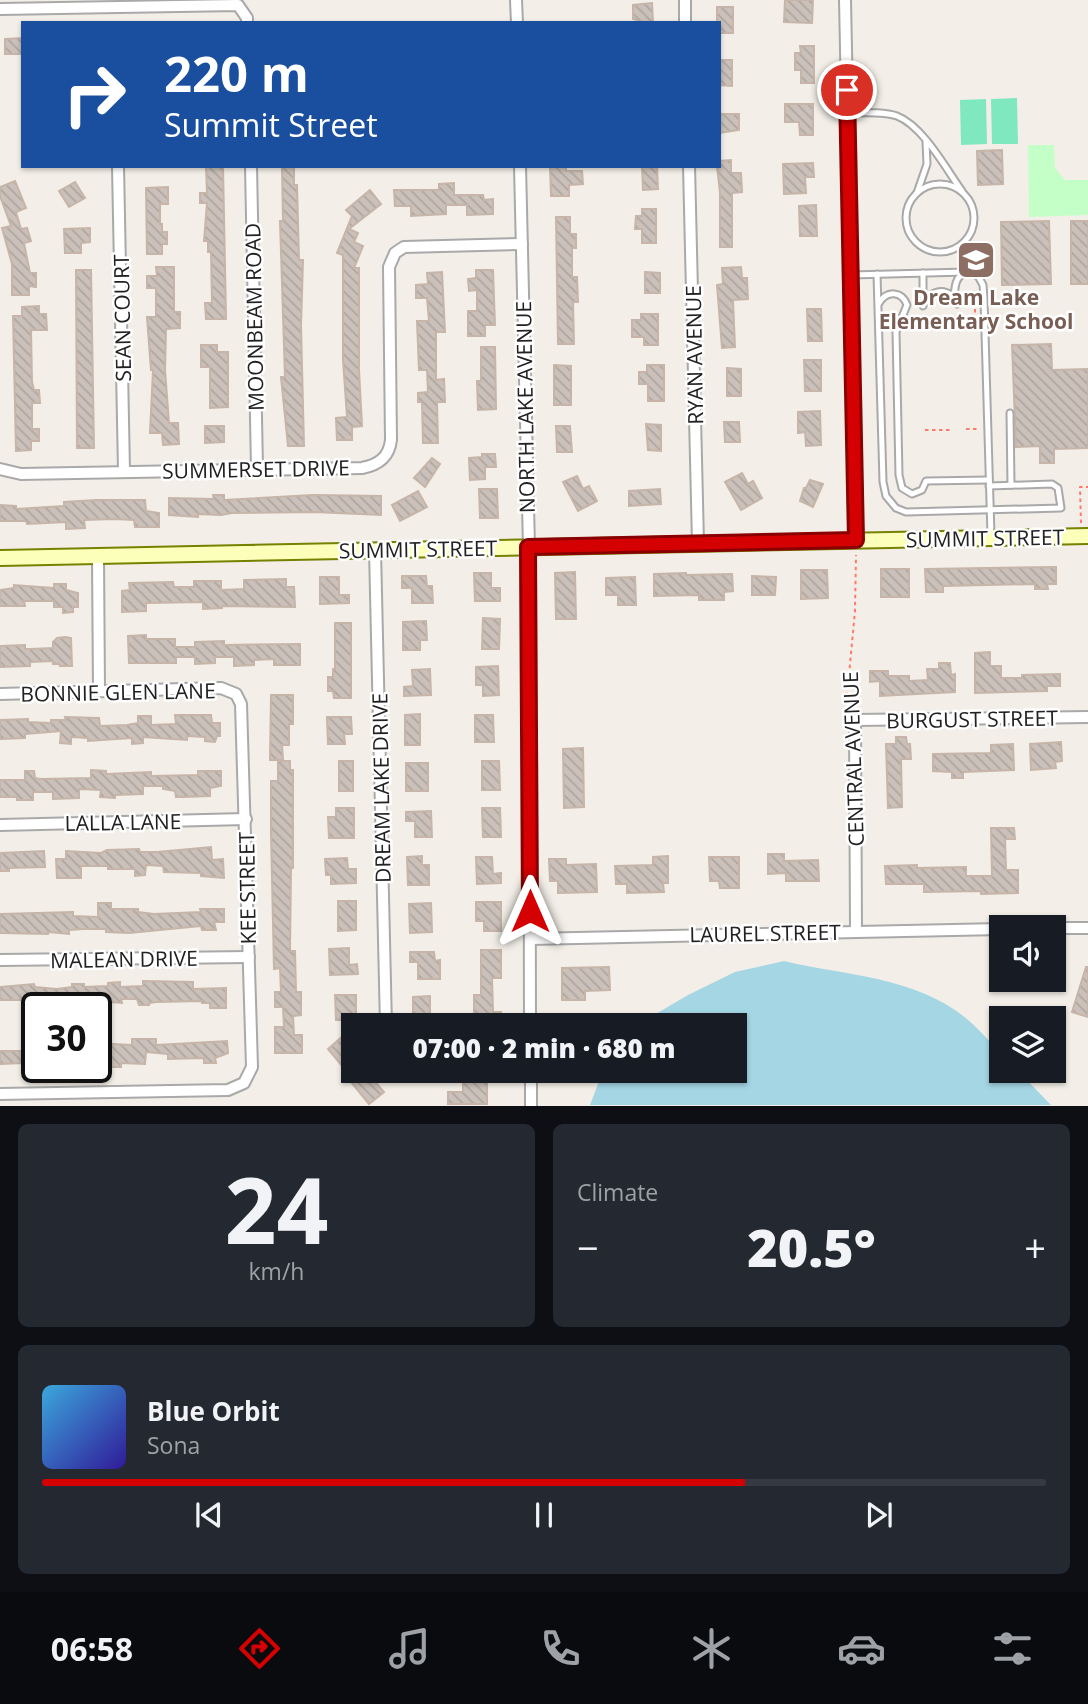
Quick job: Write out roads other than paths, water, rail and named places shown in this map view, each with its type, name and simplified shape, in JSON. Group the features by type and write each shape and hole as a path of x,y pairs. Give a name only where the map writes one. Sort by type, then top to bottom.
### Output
{"street":[{"path":"516,0 517,21"},
{"path":"685,0 685,21"},
{"path":"845,0 856,540"},
{"path":"0,9 238,5 247,21"},
{"name":"SEAN COURT","path":"118,168 124,471"},
{"name":"MOONBEAM ROAD","path":"250,168 257,468"},
{"name":"NORTH LAKE AVENUE","path":"520,168 528,547 530,1013"},
{"name":"RYAN AVENUE","path":"689,168 698,543"},
{"name":"SUMMERSET DRIVE","path":"0,469 21,474 362,468 376,465 385,457 390,446 389,267 395,253 404,247 522,244"},
{"name":"SUMMIT STREET","path":"0,558 992,538 1084,530"},
{"name":"DREAM LAKE DRIVE","path":"375,550 386,1013"},
{"path":"98,556 99,691"},
{"name":"BONNIE GLEN LANE","path":"0,694 221,688 236,694"},
{"name":"KEE STREET","path":"0,1094 228,1090 244,1083 252,1067 246,820 241,704 236,694"},
{"name":"BURGUST STREET","path":"856,720 1088,717"},
{"name":"CENTRAL AVENUE","path":"856,720 856,931"},
{"name":"LALLA LANE","path":"0,825 246,820"},
{"path":"1066,928 1088,928"},
{"name":"LAUREL STREET","path":"530,939 989,929"},
{"name":"MALEAN DRIVE","path":"0,960 249,957"},
{"path":"531,1083 531,1105"}],"lane":[{"path":"847,113 895,115 909,122 926,142 967,198 972,209 974,220 971,231 955,248 933,251 915,241 909,232 906,211 917,193 927,164 926,142"},
{"path":"917,193 936,184 948,185 967,198"},
{"path":"851,275 966,272 978,276 983,285 992,538"},
{"path":"954,297 955,284 959,276 966,272"},
{"path":"923,273 923,306 926,298 940,290 948,292 957,304"},
{"path":"877,274 882,469 886,496 895,508 906,512 1061,508 1058,488 1052,484 926,481 922,490 912,494 902,488 896,332 907,305 901,295 895,293 887,294 878,306"},
{"path":"1010,413 1011,485"}],"water":[{"path":"784,961 879,979 925,994 947,1005 971,1023 989,1042 989,1083 1030,1083 1051,1105 590,1105 598,1083 747,1083 747,1013 657,1013 735,972"}],"place":[{"name":"Dream Lake Elementary School","path":"976,260"}]}
